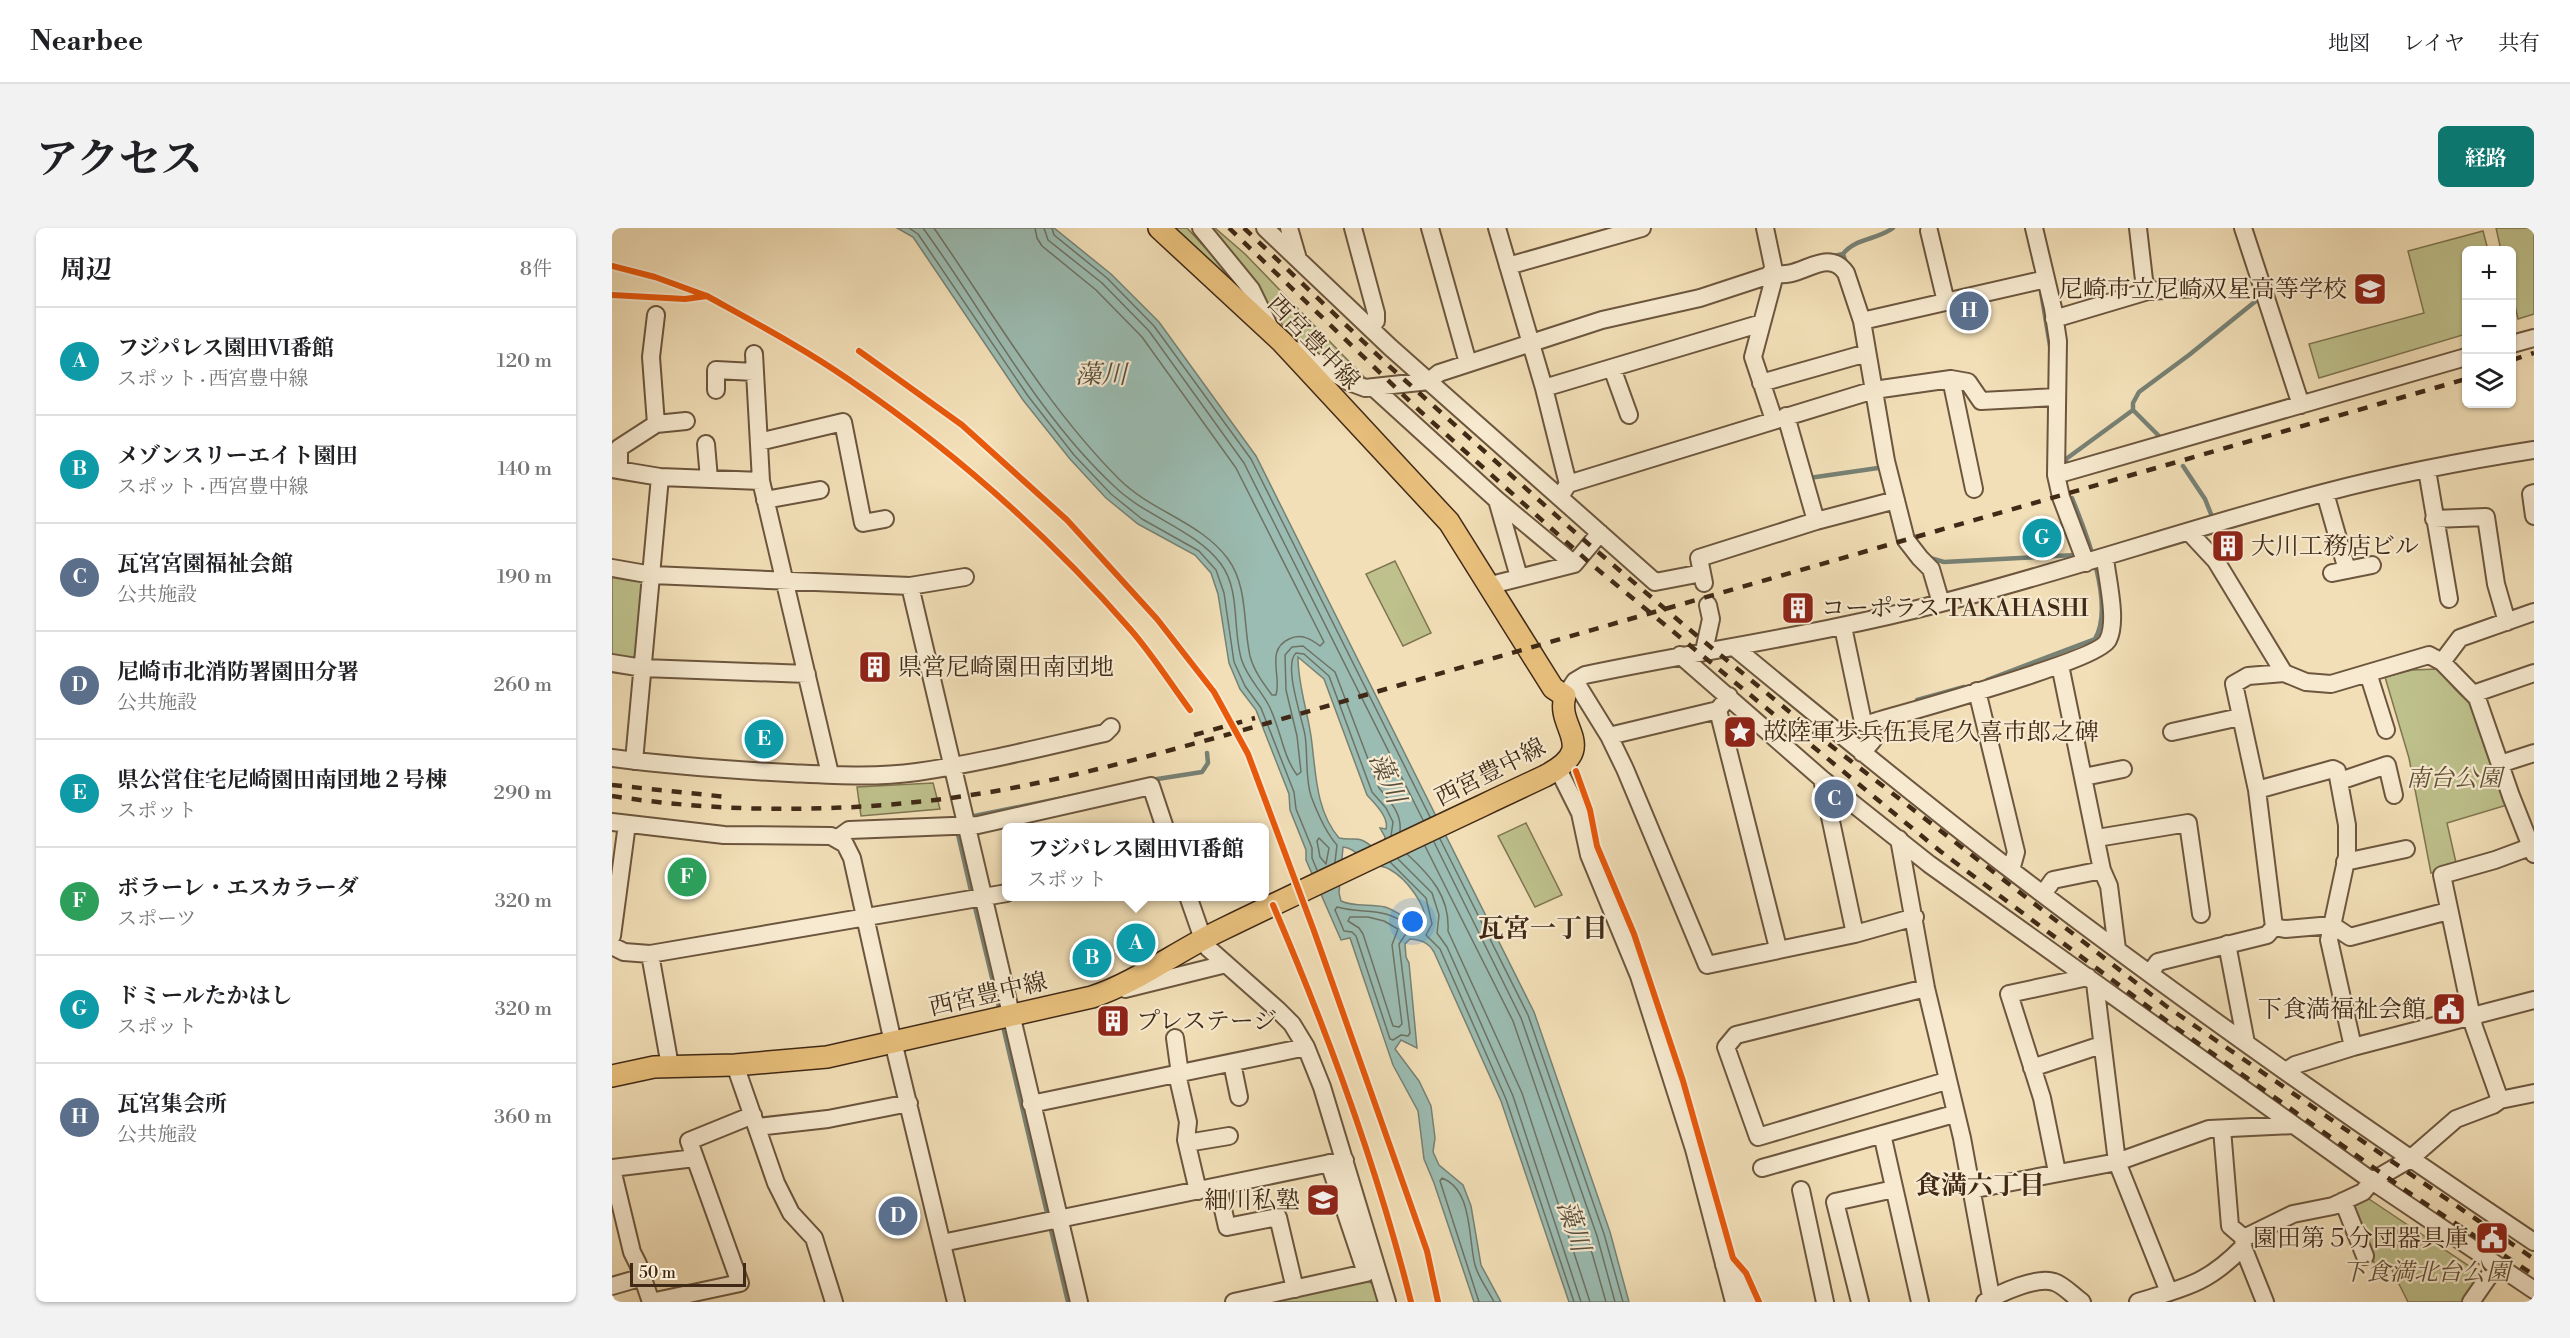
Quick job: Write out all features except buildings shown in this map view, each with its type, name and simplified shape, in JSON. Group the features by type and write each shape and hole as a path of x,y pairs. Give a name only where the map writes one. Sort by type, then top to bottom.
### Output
{"main road":[{"name":"西宮豊中線","path":"612,1076 654,1066 735,1065 807,1060 1092,997 1117,987 1203,939 1284,899 1552,772 1569,758 1573,741 1562,709 1570,688 1553,688 1491,585 1449,522 1277,338 1159,228"}],"street":[{"path":"1201,228 1251,289 1277,338 1349,382 1357,386 1374,388 1430,381 1439,373 1531,342 1602,320 1700,298 1760,279 1772,272"},
{"path":"1265,228 1430,381 1564,490 1600,533 1657,583 1703,578 1699,558 1816,521 1896,500"},
{"path":"1289,228 1298,259"},
{"path":"1353,228 1376,314 1376,321 1370,327"},
{"path":"1430,228 1468,363"},
{"path":"1497,228 1544,388 1564,490"},
{"path":"1508,266 1642,228"},
{"path":"1765,228 1774,278 1753,357 1761,383 1780,418 1816,521"},
{"path":"1862,753 1873,740 1871,727 1874,722 2060,665 2103,647 2108,641 2112,618 2095,561 2061,497 2056,475 2058,341 2034,228"},
{"path":"2138,228 2144,280 2148,291"},
{"path":"2243,228 2301,405"},
{"path":"1929,231 1946,302"},
{"path":"1772,272 1783,276 1826,262 1841,266 1853,291 1862,321 1884,451 1906,540 1931,568 1941,603"},
{"path":"1862,321 2046,279"},
{"path":"2054,319 2148,291 2197,288"},
{"path":"656,315 651,357 662,394 656,424"},
{"path":"1544,388 1762,323"},
{"path":"2516,343 2534,338"},
{"path":"1761,383 1867,353"},
{"path":"754,354 761,481 830,774"},
{"path":"2056,475 2462,358"},
{"path":"1612,368 1629,415"},
{"path":"716,390 716,370 754,372"},
{"path":"1564,490 1780,418 1874,390 1951,379 1965,380 1981,401 2057,397"},
{"path":"1951,379 1974,489"},
{"path":"1374,388 1497,500 1574,564"},
{"path":"759,442 841,415 863,523 885,519"},
{"path":"686,421 656,424 619,448 615,470 660,477 761,481"},
{"path":"706,444 709,479"},
{"path":"1915,917 1855,934 1778,948 1707,965 1609,736 1570,688 1585,675 1680,655 1843,627 2095,561 2325,493 2427,470 2534,450"},
{"path":"2427,470 2449,599"},
{"path":"634,761 660,477"},
{"path":"765,500 820,490"},
{"path":"2325,493 2339,571 2372,565"},
{"path":"2534,493 2530,494 2534,516"},
{"path":"1497,500 1519,578"},
{"path":"2434,519 2486,517 2496,584 2507,622"},
{"path":"2189,532 2216,561 2284,673"},
{"path":"1491,585 1574,564 1600,533"},
{"path":"612,568 652,575 910,586 965,577"},
{"path":"910,586 952,766 959,824 976,898 1004,1016 1031,1104 1053,1221 1078,1302"},
{"path":"1704,651 1711,619 1708,605"},
{"path":"2442,662 2460,638 2534,612"},
{"path":"1843,627 1863,722 1871,727"},
{"path":"1734,647 1862,753 2043,894 2246,1043 2410,1159 2534,1242"},
{"path":"1680,655 1822,779 1929,864 2372,1181 2534,1290"},
{"path":"2150,973 2158,962 2267,935 2274,927 2257,790 2234,684 2248,676 2284,673 2306,682 2331,684 2429,655 2442,662 2477,698 2532,851 2442,875 2448,911 2458,941 2474,1027 2500,1100"},
{"path":"612,663 643,668 807,674"},
{"path":"2060,665 2102,870 2109,886 2117,949"},
{"path":"2368,673 2373,711 2386,730"},
{"path":"2473,694 2534,673"},
{"path":"1972,692 2016,852 2011,870"},
{"path":"1609,736 1718,710 1729,696"},
{"path":"1718,710 1778,948"},
{"path":"2172,732 2240,717"},
{"path":"612,758 689,767 830,774 906,773 952,766 1105,733 1111,727"},
{"path":"2500,764 2534,753"},
{"path":"2340,781 2387,765 2394,795"},
{"path":"2084,777 2123,769"},
{"path":"2257,790 2333,769 2337,771 2347,825 2345,862 2329,940 2353,1047"},
{"path":"1552,772 1580,813 1589,855 1639,976 1694,1149 1734,1302"},
{"path":"1822,779 1855,934"},
{"path":"838,838 849,830 978,825 1151,786 1163,823"},
{"path":"612,936 619,823 724,835 818,835 838,838 845,844 852,858 893,1042 956,1302"},
{"path":"2097,838 2188,823 2201,914"},
{"path":"1899,839 1915,917 1926,988 1946,1081 1962,1138 1989,1301 2001,1292 2044,1281 2056,1282 2082,1302"},
{"path":"2345,862 2406,849"},
{"path":"2043,894 2054,880 2102,870"},
{"path":"612,946 624,952 650,954 1002,894"},
{"path":"1189,901 1208,948 1292,1024 1306,1047 1322,1087 1337,1162 1366,1273 1253,1300 1234,1302"},
{"path":"2274,927 2285,929 2332,926 2350,938 2448,911"},
{"path":"2227,944 2246,1043"},
{"path":"650,954 670,1066"},
{"path":"1092,997 1226,964"},
{"path":"2091,980 2117,1162 2162,1297"},
{"path":"2057,1173 2042,1098 2009,994 2091,980"},
{"path":"1926,988 1736,1035 1726,1047 1758,1137 1946,1081"},
{"path":"2286,1071 2295,1065 2353,1047 2534,1000"},
{"path":"1175,1038 1179,1067 1177,1074 1188,1122 1187,1143 1198,1191"},
{"path":"2032,1068 2101,1045"},
{"path":"1031,1104 1306,1047"},
{"path":"1232,1063 1239,1097"},
{"path":"735,1065 776,1183 791,1213 815,1241 834,1302"},
{"path":"2138,1302 2162,1297 2205,1280 2224,1266 2244,1242 2293,1214 2332,1206 2363,1192 2372,1181 2410,1159 2456,1119 2493,1105 2500,1100 2534,1093"},
{"path":"695,1158 612,1168 632,1252 651,1302 740,1283 689,1141 755,1121 828,1119 909,1103"},
{"path":"1762,1168 1954,1114"},
{"path":"1970,1190 2117,1162 2209,1130 2294,1125"},
{"path":"2222,1129 2230,1226 2244,1242 2265,1302"},
{"path":"1882,1134 1920,1302"},
{"path":"1187,1143 1229,1136"},
{"path":"942,1243 1337,1162"},
{"path":"1337,1162 1388,1302"},
{"path":"1218,1187 1227,1227 1278,1218 1295,1289"},
{"path":"1860,1302 1835,1202 1894,1189"},
{"path":"1801,1190 1825,1302"},
{"path":"2343,1201 2365,1256"},
{"path":"1724,1265 1736,1272 1751,1302"},
{"path":"2471,1302 2496,1266"},
{"path":"612,1286 643,1277"}],"green space":[{"path":"1169,228 1187,228 1235,280 1234,285"},
{"path":"1209,228 1215,228 1245,254 1370,383 1360,381 1288,333 1255,285"},
{"path":"2496,228 2534,228 2534,314 2518,319 2516,246 2500,246"},
{"path":"2483,231 2487,246 2462,246 2462,335 2319,378 2309,344 2424,313 2408,251"},
{"path":"1395,561 1431,633 1403,646 1366,574"},
{"path":"612,573 638,578 644,585 637,658 631,660 612,657"},
{"name":"南台公園","path":"2437,669 2470,702 2507,805 2447,823 2457,867 2431,873 2409,758 2385,677 2412,670"},
{"path":"933,783 940,809 861,816 857,787"},
{"path":"1526,823 1562,895 1535,907 1498,836"},
{"name":"下食満北台公園","path":"2366,1197 2481,1274 2465,1302 2408,1302 2390,1266 2384,1264 2376,1267 2350,1205"},
{"path":"1366,1281 1374,1284 1378,1302 1271,1302"}],"water":[{"name":"藻川","path":"897,228 1054,228 1111,274 1159,322 1256,456 1534,1012 1610,1232 1629,1302 1569,1302 1501,1101 1434,952 1424,942 1410,939 1405,944 1417,1048 1401,1040 1395,1049 1419,1081 1431,1106 1435,1138 1433,1152 1439,1165 1463,1185 1471,1206 1481,1265 1501,1302 1474,1302 1424,1159 1418,1111 1393,1065 1350,938 1341,940 1306,860 1306,850 1290,810 1289,794 1256,710 1240,689 1229,663 1218,594 1211,573 1195,555 1138,524 1106,498 1070,459 1023,400 913,237","holes":["1298,657 1324,679 1367,795 1381,811 1385,820 1386,829 1380,828 1385,837 1383,848 1375,849 1360,840 1339,838 1325,815 1318,790 1311,736 1299,677","1343,847 1353,851 1369,864 1396,873 1420,902 1425,926 1385,907 1341,901 1339,893"]}],"waterway":[{"path":"1843,254 1854,245 1893,228"},
{"path":"1829,257 1843,254 1847,266"},
{"path":"2041,292 2051,352"},
{"path":"2066,467 2066,459 2133,410 2133,403 2139,392 2262,296"},
{"path":"1539,348 1547,371"},
{"path":"2133,410 2163,440"},
{"path":"2183,466 2205,499 2211,514"},
{"path":"1809,478 1885,467"},
{"path":"1987,680 2095,639 2100,625 2102,607 2100,588 2091,549 2072,498"},
{"path":"1930,558 1944,562 2076,555"},
{"path":"1917,700 1964,687"},
{"path":"1151,780 1202,772 1208,763 1207,753"},
{"path":"969,817 1073,796"},
{"path":"957,830 972,895"},
{"path":"974,903 1000,1011"},
{"path":"1002,1022 1068,1302"}],"railway":[{"path":"1229,228 1420,411 1591,564 1940,851 2171,1024 2408,1192 2534,1275"},
{"path":"1244,228 1389,366 1578,535 1825,741 2166,1006 2534,1259"},
{"path":"2516,359 2534,353"},
{"path":"612,796 716,807 824,808 933,800 986,793 1061,778 1226,735 2462,380"},
{"path":"1194,735 1255,718"},
{"path":"612,785 727,797"}],"cycle path":[{"path":"612,266 655,277 707,296 685,299 612,295"},
{"path":"707,296 831,368 924,434 961,464 1032,527 1099,594 1153,658 1190,710"},
{"path":"859,351 962,425 1067,520 1157,619 1214,692 1248,754 1314,931 1427,1251 1438,1302"},
{"path":"1576,771 1590,810 1597,846 1634,934 1683,1081 1733,1258 1746,1273 1759,1302"},
{"path":"1273,905 1350,1101 1383,1201 1411,1302"}],"place":[{"name":"尼崎市立尼崎双星高等学校","path":"2370,289"},
{"name":"瓦宮集会所","path":"1969,311"},
{"name":"ドミールたかはし","path":"2042,538"},
{"name":"大川工務店ビル","path":"2228,546"},
{"name":"コーポラス TAKAHASHI","path":"1798,608"},
{"name":"県営尼崎園田南団地","path":"875,667"},
{"name":"故陸軍歩兵伍長尾久喜市郎之碑","path":"1740,732"},
{"name":"県公営住宅尼崎園田南団地２号棟","path":"764,739"},
{"name":"瓦宮宮園福祉会館","path":"1834,799"},
{"name":"ボラーレ・エスカラーダ","path":"687,877"},
{"name":"フジパレス園田Ⅵ番館","path":"1136,943"},
{"name":"メゾンスリーエイト園田","path":"1092,958"},
{"name":"下食満福祉会館","path":"2449,1009"},
{"name":"プレステージ","path":"1113,1021"},
{"name":"細川私塾","path":"1323,1200"},
{"name":"尼崎市北消防署園田分署","path":"898,1216"},
{"name":"園田第５分団器具庫","path":"2492,1238"}],"district":[{"name":"瓦宮一丁目","path":"1543,928"},
{"name":"食満六丁目","path":"1980,1185"}]}
